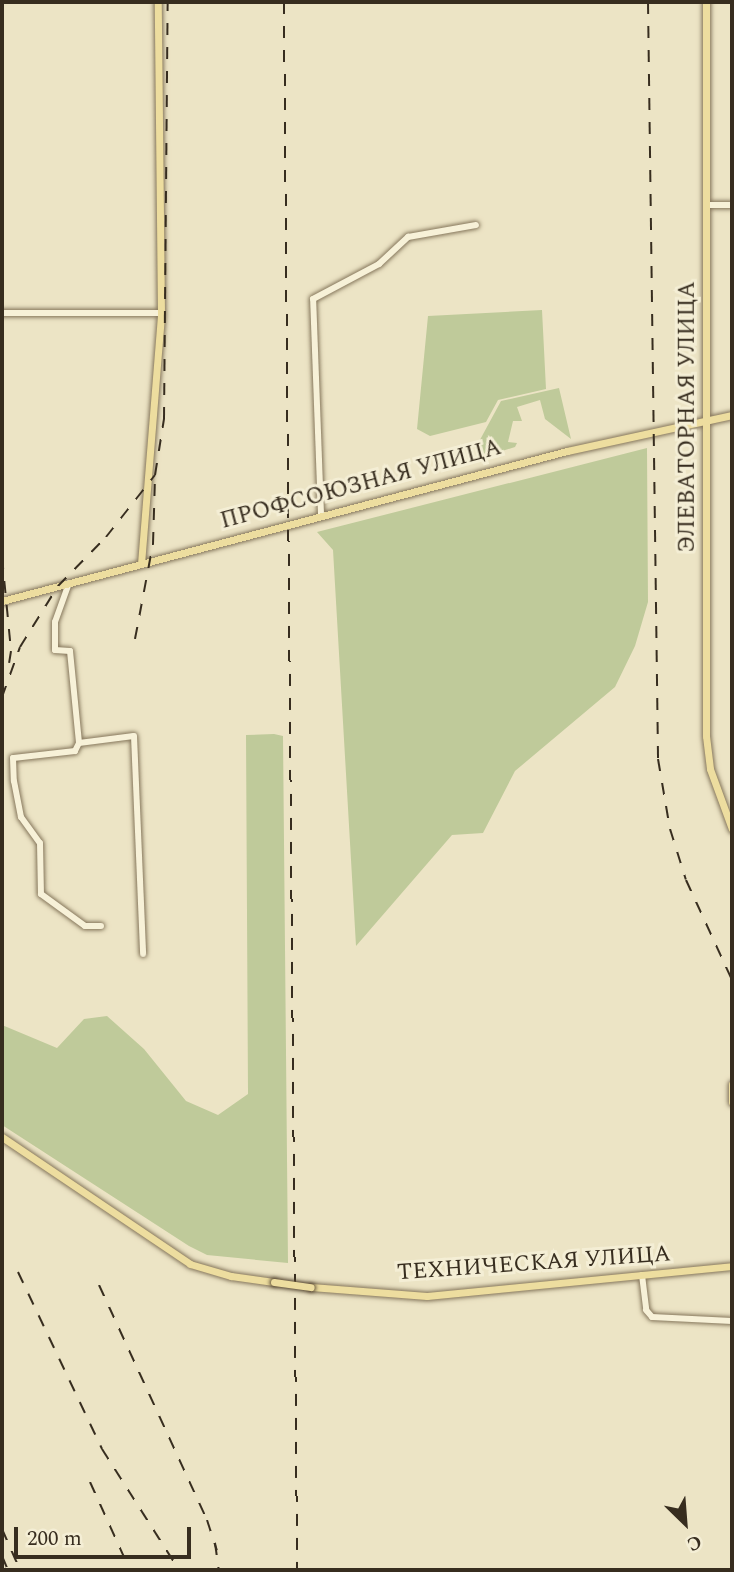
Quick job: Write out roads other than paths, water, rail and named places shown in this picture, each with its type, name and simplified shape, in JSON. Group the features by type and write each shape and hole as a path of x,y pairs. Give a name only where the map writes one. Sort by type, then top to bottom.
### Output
{"main road":[{"path":"142,564 161,313 158,2"},
{"name":"ЭЛЕВАТОРНАЯ УЛИЦА","path":"706,2 709,421 706,736 710,769 732,829"},
{"name":"ПРОФСОЮЗНАЯ УЛИЦА","path":"2,601 321,514 732,415"},
{"path":"732,1084 732,1102"},
{"name":"ТЕХНИЧЕСКАЯ УЛИЦА","path":"2,1137 190,1264 231,1276 311,1287 426,1296 732,1266"}],"street":[{"path":"707,205 732,205"},
{"path":"321,514 313,299 379,264 408,237 475,225"},
{"path":"2,313 161,313"},
{"path":"69,583 55,622 55,650 71,651 79,743 75,751 13,758 14,781 21,817 40,843 41,894 85,926 101,926"},
{"path":"79,743 134,736 143,954"},
{"path":"642,1275 646,1310 652,1317 732,1321"}],"railway":[{"path":"2,697 20,647 58,586 106,537 155,475 164,419 168,2"},
{"path":"284,2 297,1570"},
{"path":"648,2 658,759 670,829 686,880 732,980"},
{"path":"135,639 153,544 155,475"},
{"path":"2,557 11,651 9,663"},
{"path":"18,1272 102,1449 179,1570"},
{"path":"99,1285 207,1520 217,1550"},
{"path":"90,1482 130,1570"},
{"path":"2,1529 20,1570"},
{"path":"215,1543 219,1570"},
{"path":"2,1556 8,1570"}]}
